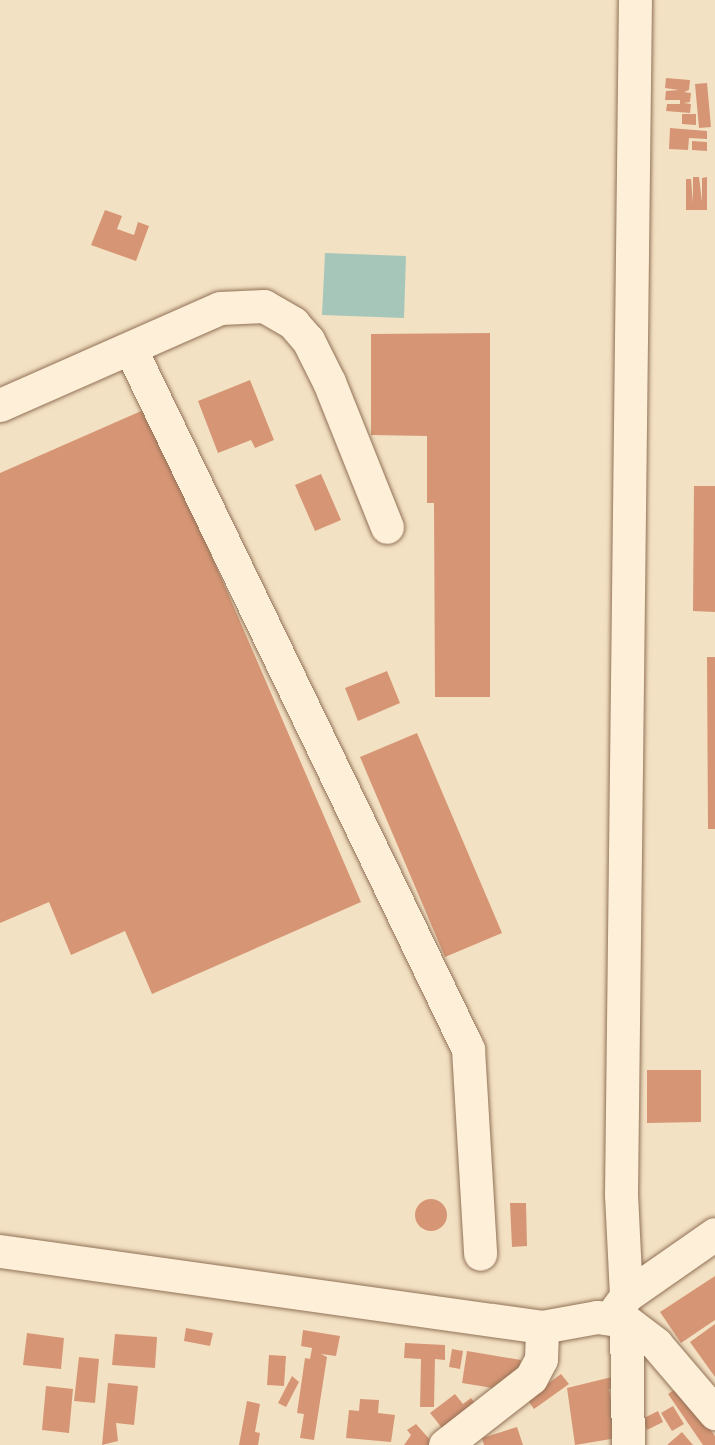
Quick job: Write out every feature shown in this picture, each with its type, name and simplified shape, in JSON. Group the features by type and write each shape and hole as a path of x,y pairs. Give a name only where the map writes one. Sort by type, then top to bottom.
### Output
{"street":[{"path":"628,1445 621,1312 621,1181 635,0"},
{"path":"0,405 131,350 220,308 251,305 280,313 308,340 329,382 387,527"},
{"path":"131,350 468,1049 480,1254"},
{"path":"0,1251 541,1327 621,1312 715,1234"},
{"path":"621,1312 656,1344 715,1413"},
{"path":"445,1445 531,1378 541,1359 541,1327"}],"shaded area":[{"path":"325,253 406,256 404,318 322,315"}],"building":[{"path":"666,78 690,80 689,90 684,92 691,93 690,102 684,103 691,104 690,113 666,111 667,104 680,104 680,100 665,100 666,91 679,90 665,88"},
{"path":"707,83 711,127 699,128 695,84"},
{"path":"682,114 696,114 696,125 682,124"},
{"path":"670,128 707,131 707,139 689,138 688,150 669,149"},
{"path":"692,141 707,142 707,151 692,150"},
{"path":"693,177 699,177 702,202 702,178 707,177 707,210 686,210 686,179 691,179 693,203"},
{"path":"105,210 122,216 117,229 134,235 138,222 149,226 136,261 91,245"},
{"path":"490,333 490,697 435,697 434,503 427,503 427,436 371,435 371,334"},
{"path":"250,380 274,440 255,448 251,440 218,453 198,401"},
{"path":"148,408 361,902 152,994 125,931 71,955 49,902 0,923 0,473"},
{"path":"321,474 341,520 315,531 295,485"},
{"path":"694,486 715,486 715,612 693,611"},
{"path":"707,657 715,657 715,829 708,829"},
{"path":"387,671 400,703 358,721 345,688"},
{"path":"417,733 502,933 445,957 360,757"},
{"path":"647,1070 701,1070 701,1122 647,1123"},
{"path":"431,1199 443,1203 447,1215 443,1227 431,1231 419,1227 415,1215 419,1203"},
{"path":"510,1203 526,1203 527,1246 512,1247"},
{"path":"715,1276 715,1320 681,1343 660,1312"},
{"path":"715,1324 715,1377 690,1342"},
{"path":"186,1328 213,1333 210,1346 184,1341"},
{"path":"303,1330 340,1336 336,1356 321,1354 327,1357 314,1440 300,1438 304,1414 297,1413 305,1358 310,1359 312,1348 301,1346"},
{"path":"27,1333 64,1338 61,1369 23,1365"},
{"path":"115,1334 157,1337 155,1368 112,1365"},
{"path":"405,1343 445,1345 445,1360 435,1359 434,1407 420,1407 421,1359 404,1358"},
{"path":"452,1349 463,1351 460,1369 449,1367"},
{"path":"467,1351 521,1360 516,1385 505,1390 462,1383"},
{"path":"269,1355 286,1356 284,1386 267,1385"},
{"path":"79,1357 99,1359 95,1403 74,1401"},
{"path":"561,1374 569,1384 534,1409 527,1399"},
{"path":"292,1376 299,1382 286,1407 278,1403"},
{"path":"616,1376 618,1388 609,1389 617,1438 575,1445 567,1388"},
{"path":"108,1383 138,1386 134,1425 116,1423 118,1441 102,1445"},
{"path":"46,1386 73,1389 69,1433 42,1430"},
{"path":"680,1386 715,1436 715,1445 703,1445 668,1394"},
{"path":"455,1394 463,1404 471,1398 479,1409 446,1433 430,1413"},
{"path":"360,1399 379,1400 378,1413 395,1415 391,1442 346,1438 349,1410 359,1411"},
{"path":"247,1401 260,1404 255,1432 260,1433 258,1445 239,1445"},
{"path":"673,1406 684,1424 672,1431 661,1413"},
{"path":"658,1411 663,1422 647,1430 642,1419"},
{"path":"416,1424 432,1442 428,1445 404,1445 411,1435 407,1430"},
{"path":"517,1427 523,1445 484,1445 482,1438"},
{"path":"682,1432 693,1445 667,1445"}]}
